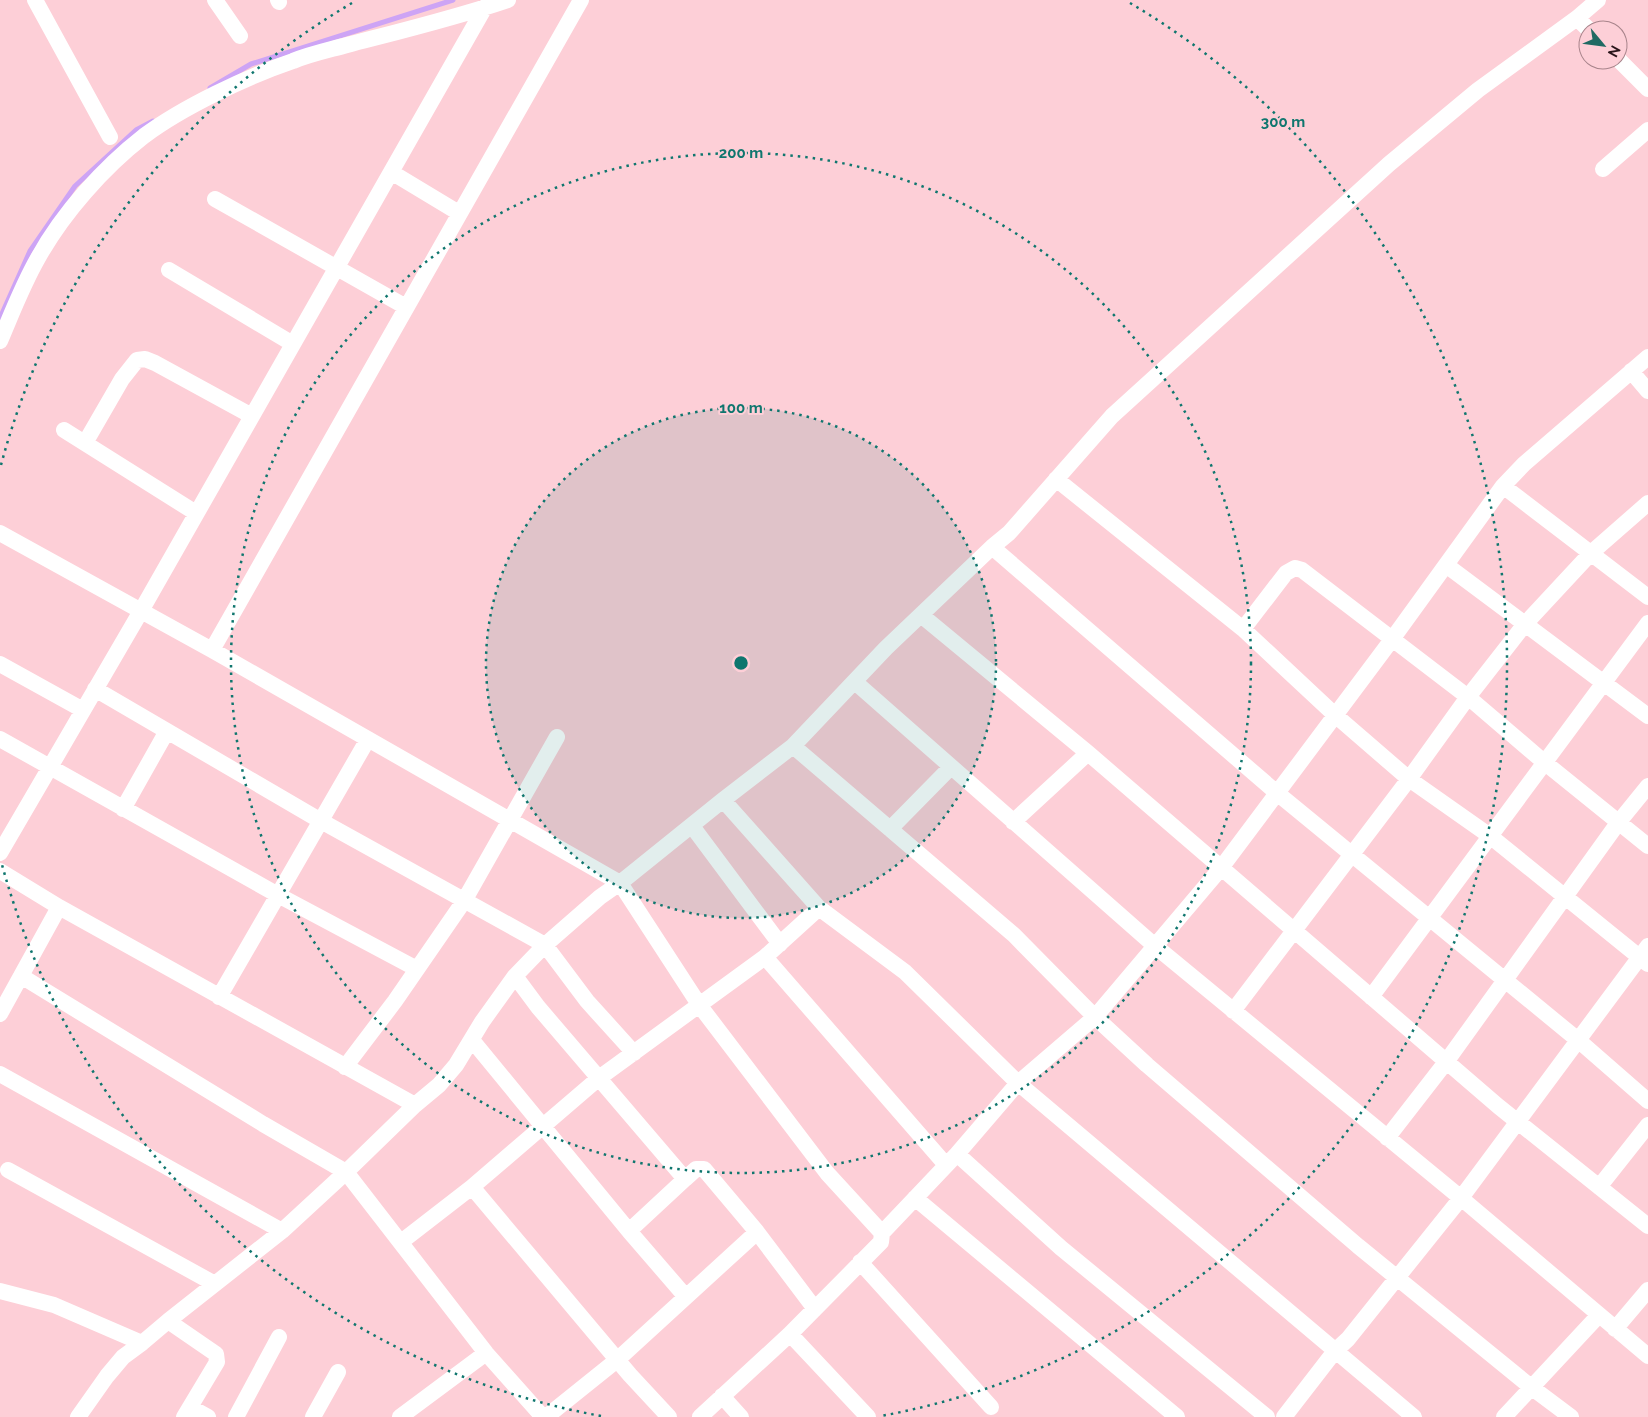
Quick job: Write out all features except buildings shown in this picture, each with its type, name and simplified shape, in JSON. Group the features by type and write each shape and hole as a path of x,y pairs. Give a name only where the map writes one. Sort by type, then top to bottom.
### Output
{"street":[{"path":"35,0 110,137"},
{"path":"215,0 240,36"},
{"path":"0,341 38,258 58,227 80,197 144,136 210,97 251,77 293,60 485,8 508,0"},
{"path":"212,650 581,0"},
{"path":"78,1417 123,1357 282,1232 416,1105 439,1086 456,1065 482,1022 515,976 545,945 600,897 620,884 793,746 886,648 1009,533 1112,416 1389,164 1478,90 1577,18 1598,0"},
{"path":"0,853 141,611 485,8"},
{"path":"1628,69 1648,89"},
{"path":"1603,168 1648,130"},
{"path":"391,172 459,212"},
{"path":"215,199 406,307"},
{"path":"169,270 293,344"},
{"path":"700,1417 790,1334 881,1242 882,1233 952,1160 1018,1083 1095,1017 1221,868 1393,638 1503,486 1524,464 1648,357"},
{"path":"85,443 122,379 136,360 145,359 154,363 252,416"},
{"path":"1631,371 1648,391"},
{"path":"64,430 196,514"},
{"path":"1056,479 1243,629 1335,715 1409,779 1490,836 1565,897 1645,956 1578,1040 1461,1198 1348,1339 1335,1351 1284,1417"},
{"path":"1503,486 1648,597"},
{"path":"1233,1011 1409,779 1468,697 1525,624 1591,553 1648,502"},
{"path":"0,533 212,650 620,884 700,1006 827,1173 882,1233"},
{"path":"992,547 1277,793 1578,1040 1648,1102"},
{"path":"1446,565 1648,716"},
{"path":"1243,629 1286,573 1295,568 1302,570 1468,697 1544,762 1648,846"},
{"path":"921,615 1088,753 1446,1062 1648,1226"},
{"path":"1371,997 1648,623"},
{"path":"0,664 83,710"},
{"path":"855,682 1155,946 1461,1198 1648,1356"},
{"path":"95,689 321,821 545,945 586,1001 634,1053"},
{"path":"123,809 167,732"},
{"path":"345,1067 464,901 557,737"},
{"path":"0,739 278,895 417,969"},
{"path":"219,996 368,739"},
{"path":"793,746 1014,935 1095,1017 1147,1065 1358,1246 1531,1387 1571,1417"},
{"path":"1013,822 1088,753"},
{"path":"890,829 951,767"},
{"path":"1387,1138 1446,1062 1618,823 1648,786"},
{"path":"723,800 819,908 905,972 1018,1083 1414,1417"},
{"path":"692,826 780,944"},
{"path":"0,871 59,907 416,1105"},
{"path":"0,1014 59,907"},
{"path":"401,1242 472,1187 600,1078 765,957 819,908"},
{"path":"765,957 952,1160 1267,1417"},
{"path":"21,976 263,1124 346,1172 486,1353 544,1417 618,1360 757,1232"},
{"path":"515,976 538,1007 685,1179"},
{"path":"472,1040 629,1232 686,1296"},
{"path":"0,1074 282,1232"},
{"path":"1599,1187 1648,1125"},
{"path":"629,1232 696,1169 704,1169 757,1232 815,1308"},
{"path":"8,1170 215,1284"},
{"path":"472,1187 618,1360 669,1417"},
{"path":"915,1198 1177,1417"},
{"path":"860,1262 991,1407"},
{"path":"1615,1329 1648,1290"},
{"path":"0,1291 54,1305 142,1343"},
{"path":"1504,1417 1599,1315"},
{"path":"168,1321 216,1354 216,1362 187,1412 208,1417"},
{"path":"790,1334 868,1417"},
{"path":"236,1417 279,1337"},
{"path":"400,1417 486,1353"},
{"path":"313,1417 338,1372"},
{"path":"722,1396 741,1417"}],"waterway":[{"path":"210,88 251,64 453,0"},
{"path":"0,318 30,251 75,186 136,130 153,121"}]}
